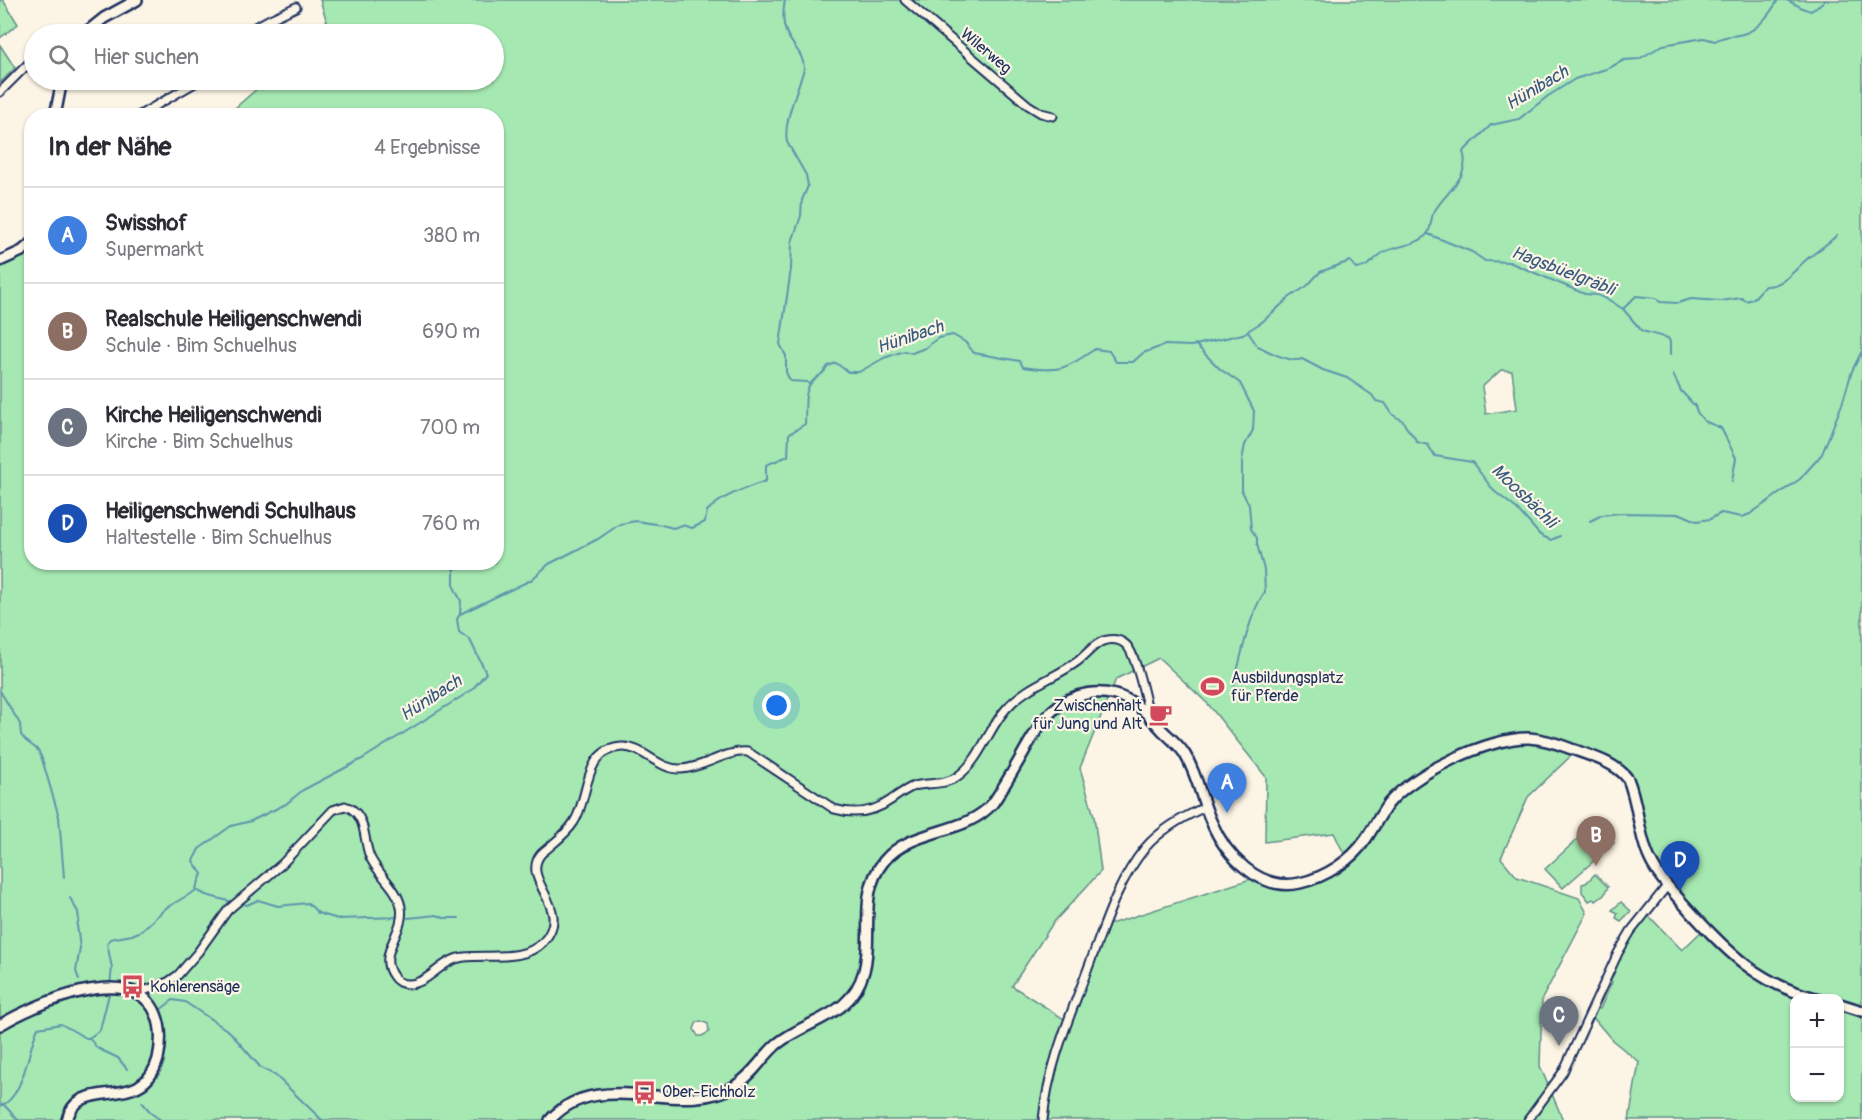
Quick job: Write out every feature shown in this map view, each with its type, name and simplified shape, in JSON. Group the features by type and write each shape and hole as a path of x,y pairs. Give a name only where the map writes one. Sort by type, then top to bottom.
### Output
{"street":[{"path":"96,24 136,0"},
{"name":"Wilerweg","path":"905,0 1028,105 1053,116"},
{"path":"261,24 296,7"},
{"path":"0,92 24,68"},
{"path":"57,108 60,90"},
{"path":"152,108 183,90"},
{"path":"0,261 24,249"},
{"path":"138,993 168,982 178,975 192,960 228,910 282,864 333,810 338,808 350,808 361,818 371,858 400,902 401,923 388,953 387,961 394,978 401,983 410,984 418,983 440,966 456,958 519,955 543,942 550,931 554,915 536,874 537,861 541,854 572,825 582,805 591,768 600,757 614,748 631,748 662,765 680,769 700,766 736,753 748,752 834,809 850,813 870,811 913,787 942,783 956,777 976,756 1000,716 1021,694 1079,661 1097,644 1114,640 1124,643 1134,656 1150,717"},
{"path":"550,1120 572,1102 593,1095 705,1095 720,1092 735,1086 750,1074 776,1045 839,1009 853,993 864,969 868,893 878,868 888,856 907,843 967,822 982,814 993,802 1044,720 1053,710 1069,699 1091,693 1114,694 1129,700 1150,717 1183,751 1212,825 1224,844 1249,871 1278,885 1302,882 1329,872 1353,855 1388,804 1417,780 1455,759 1480,748 1509,740 1538,739 1576,750 1604,762 1626,776 1645,847 1658,874 1705,928 1745,966 1769,981 1800,994"},
{"path":"1044,1120 1049,1081 1066,1024 1126,874 1152,841 1183,817 1205,807"},
{"path":"1528,1120 1567,1064 1618,953 1631,932 1667,886"},
{"path":"0,1025 49,1001 84,991 122,989 138,993 152,1005 160,1027 158,1056 152,1073 134,1089 84,1099 74,1106 67,1120"},
{"path":"1844,1006 1862,1011"}],"green space":[{"path":"0,0 3,0 18,24 0,38"},
{"path":"320,0 1862,0 1862,1120 1629,1120 1639,1062 1612,1040 1590,1014 1593,1006 1600,1009 1612,982 1607,976 1646,913 1682,950 1705,928 1657,874 1626,776 1576,751 1528,797 1501,858 1517,877 1579,898 1587,913 1542,999 1540,1066 1563,1120 0,1120 0,255 18,248 24,241 24,570 504,570 504,108 235,108 256,90 504,90 504,24 328,24","holes":["1501,370 1512,371 1517,409 1486,414 1482,387","1159,658 1208,704 1266,777 1265,842 1334,833 1347,860 1291,884 1257,877 1104,926 1067,1021 1012,986 1053,923 1101,871 1094,816 1080,768 1116,679","697,1022 708,1024 709,1032 698,1036 694,1029"]},
{"path":"0,45 15,68 0,83"},
{"path":"1596,822 1614,843 1563,888 1545,869"},
{"path":"1595,874 1608,887 1604,895 1596,901 1593,899 1589,901 1582,892 1582,884"},
{"path":"1621,902 1631,911 1621,921 1616,918 1618,913 1612,910"}],"waterway":[{"path":"785,0 783,17 785,30 804,64 789,115 786,134 787,142 806,175 808,186 802,200 801,216 792,242 791,269 780,344 786,356 786,372 790,381 809,384"},
{"name":"Hünibach","path":"110,984 112,968 107,943 110,939 141,931 166,908 195,891 202,874 193,861 199,849 231,826 251,821 286,804 303,790 364,758 472,690 486,673 470,640 459,632 457,619 460,614 531,580 549,564 598,539 620,524 636,521 673,528 682,525 692,528 705,522 707,511 713,505 735,493 766,481 766,465 788,456 789,434 805,424 808,387 828,366 836,363 848,372 859,372 884,358 904,351 912,353 925,348 938,338 953,335 965,342 974,353 1020,361 1023,367 1046,370 1062,368 1095,349 1109,351 1116,362 1133,362 1143,353 1165,345 1191,346 1243,334 1307,286 1320,272 1350,261 1357,269 1361,268 1384,252 1424,238 1430,229 1438,205 1456,184 1464,169 1463,152 1491,125 1519,119 1548,96 1575,79 1609,68 1624,60 1639,59 1663,45 1704,38 1715,41 1723,37 1749,32 1764,20 1778,0"},
{"name":"Hünibach","path":"1786,0 1811,11 1826,0"},
{"name":"Hagsbüelgräbli","path":"1428,234 1472,252 1485,261 1509,262 1585,294 1597,295 1609,300 1623,309 1642,331 1668,338 1670,354"},
{"name":"Hagsbüelgräbli","path":"1623,309 1636,296 1656,298 1660,302 1678,303 1691,299 1721,301 1741,298 1747,301 1754,298 1765,286 1783,281 1837,235"},
{"name":"Moosbächli","path":"1248,332 1256,344"},
{"path":"1195,344 1220,369 1240,383 1254,411 1253,430 1245,445 1242,460 1242,491 1249,505 1251,529 1257,538 1264,570 1265,592 1250,623 1234,685"},
{"name":"Moosbächli","path":"1258,346 1286,358 1302,359 1323,370 1347,378 1372,395 1376,401 1385,403 1393,415 1403,421 1417,442 1428,445 1435,456 1472,462 1494,491 1517,509 1540,535 1551,540 1560,536"},
{"name":"Moosbächli","path":"1590,521 1602,515 1620,513 1681,514 1697,521 1710,519 1721,513 1742,517 1750,514 1800,479 1822,454 1842,404 1852,371 1862,351"},
{"name":"Hagsbüelgräbli","path":"1673,374 1681,391 1695,406 1704,421 1721,428 1736,458 1732,481"},
{"path":"454,570 454,587 461,601 460,613"},
{"path":"0,691 20,724 21,735 38,750 42,759 59,817 64,877"},
{"path":"196,890 232,902"},
{"path":"70,898 78,912 79,920 77,925 80,948 76,971 79,980"},
{"path":"238,903 247,905 258,900 278,906 308,903 318,913 338,919 399,917"},
{"path":"408,918 437,915 444,918 459,918"},
{"name":"Hünibach","path":"0,1106 15,1094 20,1084 38,1028 61,1024 89,1038 100,1030 110,990"},
{"path":"160,1010 173,1000 185,1002 230,1032 261,1068 275,1075 322,1120"},
{"path":"89,1038 97,1048 118,1058 127,1069"},
{"path":"142,1102 152,1114 161,1120"},
{"path":"4,1105 18,1120"}],"place":[{"name":"Ausbildungsplatz für Pferde","path":"1213,687"},
{"name":"Zwischenhalt für Jung und Alt","path":"1160,715"},
{"name":"Swisshof","path":"1227,813"},
{"name":"Realschule Heiligenschwendi","path":"1596,866"},
{"name":"Heiligenschwendi Schulhaus","path":"1680,891"},
{"name":"Kohlerensäge","path":"132,987"},
{"name":"Kirche Heiligenschwendi","path":"1559,1046"},
{"name":"Ober-Eichholz","path":"644,1092"}]}
